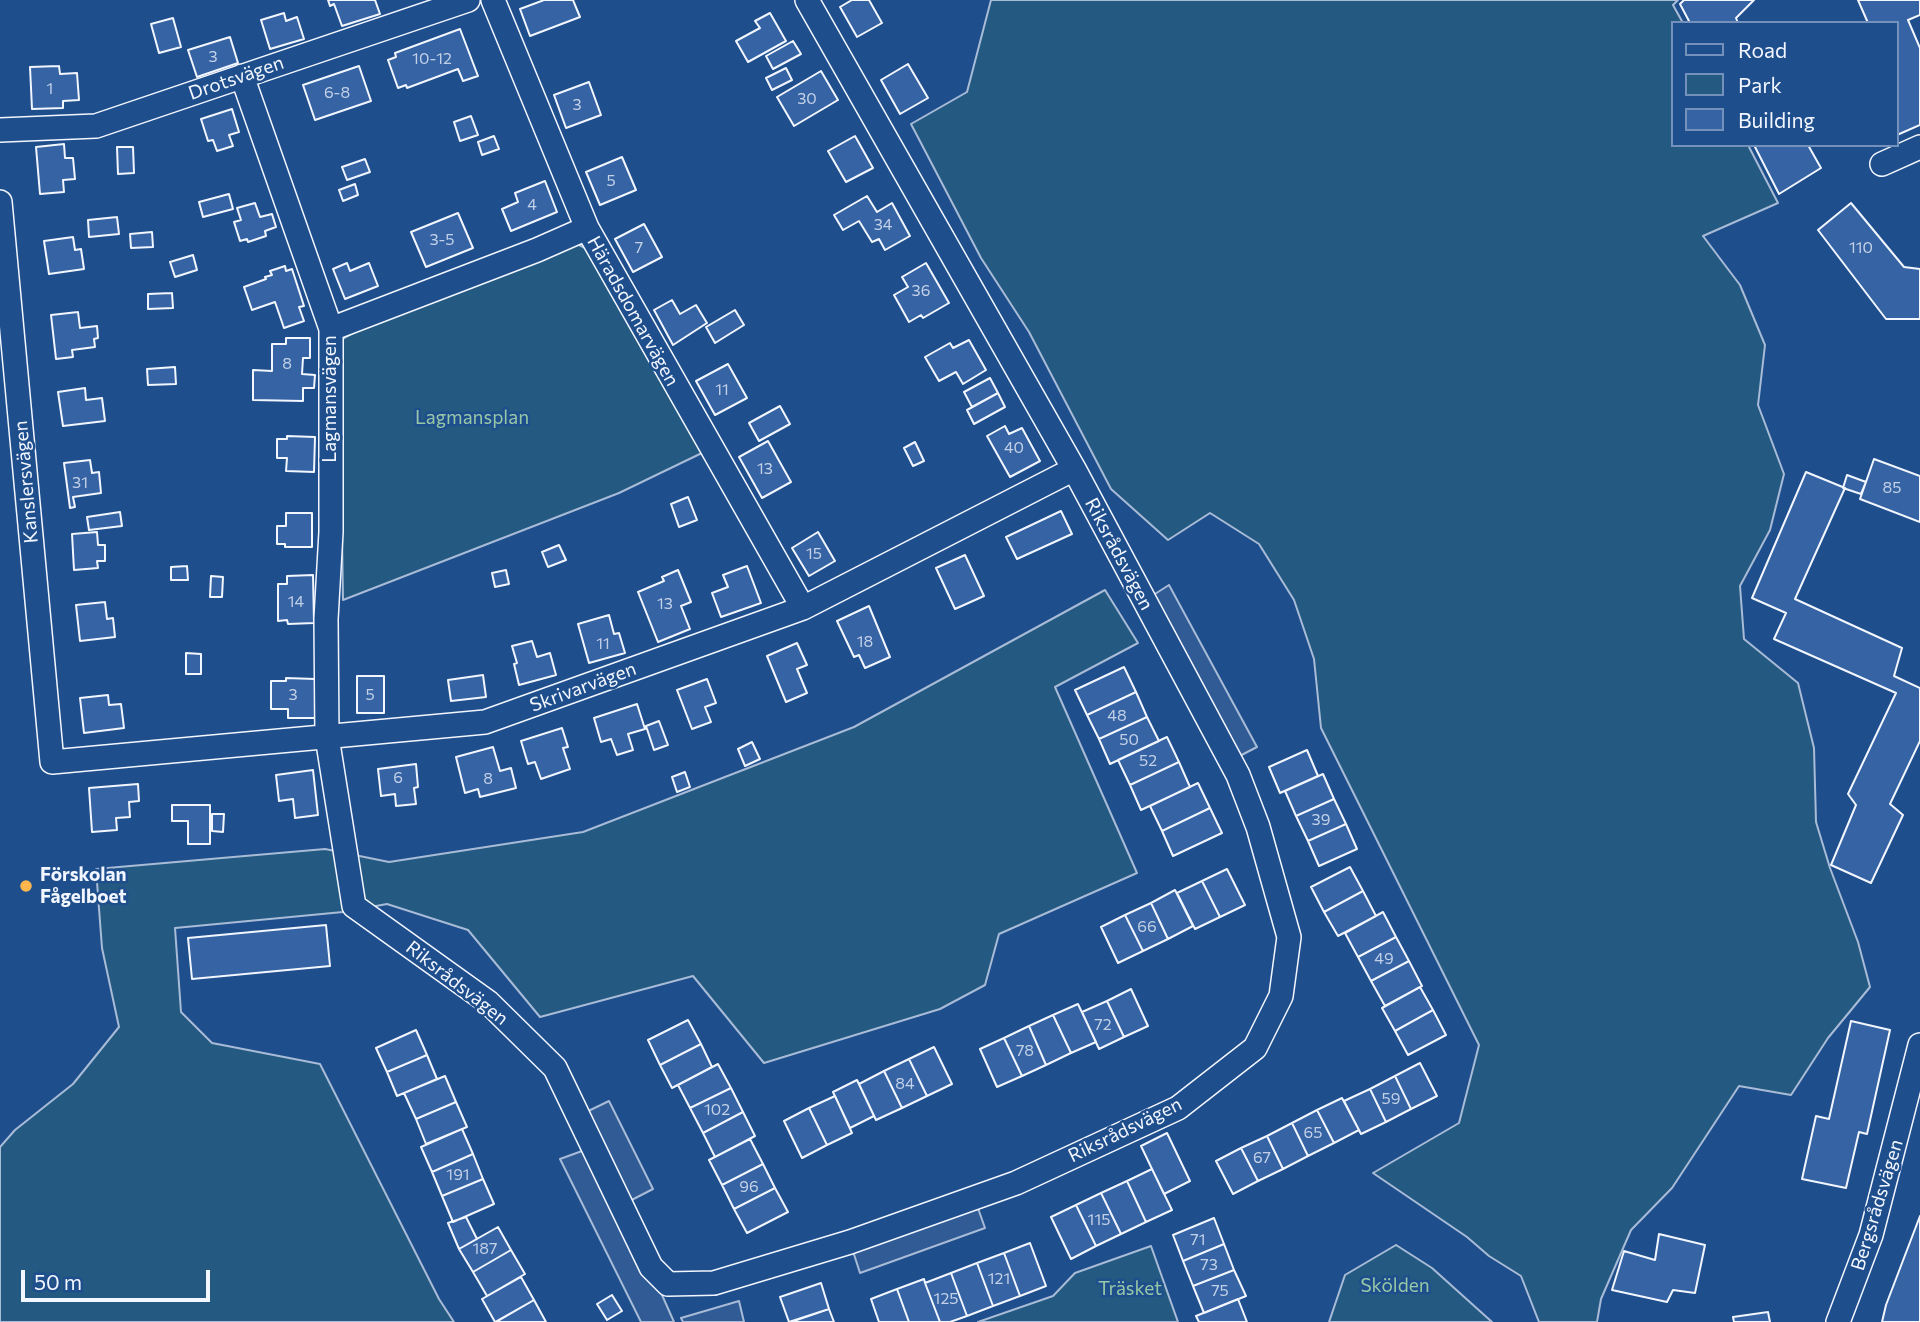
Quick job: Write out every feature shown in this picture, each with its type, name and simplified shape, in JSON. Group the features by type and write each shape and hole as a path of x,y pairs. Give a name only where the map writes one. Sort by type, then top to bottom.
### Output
{"street":[{"name":"Drotsvägen","path":"0,131 96,126 468,0"},
{"name":"Häradsdomarvägen","path":"493,0 587,228 803,608"},
{"name":"Riksrådsvägen","path":"327,737 354,906 488,1002 555,1068 651,1267 668,1284 714,1283 850,1242 1016,1183 1178,1108 1255,1048 1280,996 1289,937 1258,827 1238,775 1074,469 807,0"},
{"name":"Lagmansvägen","path":"242,76 331,329 327,737"},
{"path":"1882,164 1920,147"},
{"name":"Kanslersvägen","path":"0,202 52,762"},
{"path":"331,329 537,250 587,228"},
{"name":"Skrivarvägen","path":"52,762 485,722 803,608 1074,469"},
{"name":"Bergsrådsvägen","path":"1838,1322 1871,1235 1920,1045"}],"green space":[{"path":"991,0 1678,0 1673,5 1682,21 1672,21 1672,147 1749,147 1778,203 1703,236 1740,285 1765,345 1758,405 1784,474 1770,530 1740,586 1744,639 1798,683 1814,748 1816,822 1858,942 1870,987 1828,1038 1791,1095 1739,1086 1672,1188 1631,1230 1601,1299 1597,1322 1539,1322 1521,1276 1373,1173 1459,1123 1479,1045 1321,728 1314,659 1294,600 1259,544 1210,513 1168,540 1111,489 1029,332 981,258 911,124 967,92"},
{"name":"Lagmansplan","path":"577,244 585,248 704,452 619,493 343,600 339,346 344,338 364,327"},
{"path":"1105,590 1138,643 1055,687 1137,873 999,934 985,985 940,1009 764,1063 693,976 540,1017 468,930 387,904 343,912 175,928 181,1012 212,1043 320,1064 439,1299 454,1322 0,1322 0,1147 15,1130 73,1084 119,1027 102,948 96,869 325,849 389,862 583,832 854,727"},
{"name":"Skölden","path":"1396,1245 1432,1268 1492,1322 1329,1322 1345,1275"},
{"name":"Träsket","path":"1151,1246 1178,1322 978,1322 1053,1296 1075,1273"}],"shaded area":[{"path":"1169,585 1257,747 1230,761 1144,601"},
{"path":"609,1101 653,1189 622,1205 674,1322 641,1322 560,1159 593,1147 578,1116"},
{"path":"974,1197 985,1228 860,1273 850,1242"},
{"path":"739,1301 744,1322 683,1322 681,1318"}],"building":[{"path":"328,0 375,0 380,14 342,26 334,4 330,6"},
{"path":"544,0 573,0 580,17 530,36 520,9"},
{"path":"852,0 869,0 882,23 857,37 840,7"},
{"path":"1684,0 1754,0 1736,18 1737,21 1689,21 1680,4"},
{"path":"1858,0 1920,0 1920,15 1908,20 1920,48 1920,125 1899,134 1899,21 1867,21"},
{"path":"284,13 286,21 297,17 304,39 270,49 261,20"},
{"path":"770,13 786,41 748,62 736,41 760,28 755,21"},
{"path":"173,18 181,47 159,53 151,24"},
{"path":"460,29 478,76 463,81 458,69 407,88 406,85 398,88 388,60 396,57 395,53"},
{"path":"230,37 238,63 197,77 188,50"},
{"path":"793,41 801,54 773,69 766,56"},
{"path":"908,64 928,98 900,114 881,80"},
{"path":"59,66 60,74 77,73 79,100 63,101 63,108 32,109 30,67"},
{"path":"359,66 371,101 315,120 303,85"},
{"path":"786,68 792,80 772,90 766,78"},
{"path":"821,71 838,100 794,126 777,97"},
{"path":"589,82 601,115 566,128 554,95"},
{"path":"232,109 239,132 229,135 233,146 217,151 213,140 208,141 201,119"},
{"path":"471,116 478,135 460,141 454,122"},
{"path":"494,136 499,149 482,155 478,142"},
{"path":"855,136 873,168 846,182 828,151"},
{"path":"64,144 65,158 73,158 75,179 63,180 64,192 40,194 36,147"},
{"path":"117,147 133,147 134,173 118,174"},
{"path":"1755,147 1809,147 1821,168 1779,194"},
{"path":"622,157 636,190 600,205 586,172"},
{"path":"365,159 370,172 347,180 342,167"},
{"path":"545,181 557,212 511,231 502,209 518,202 515,193"},
{"path":"355,184 358,195 343,201 339,190"},
{"path":"229,194 233,209 203,217 199,202"},
{"path":"867,196 877,212 892,203 910,236 885,250 879,239 872,242 859,221 843,230 834,215"},
{"path":"255,203 260,217 272,214 276,227 265,231 266,236 248,242 247,239 240,241 234,222 241,220 237,208"},
{"path":"1851,203 1904,267 1920,269 1920,319 1886,319 1818,230"},
{"path":"458,213 473,248 426,267 411,232"},
{"path":"117,217 119,234 89,237 88,220"},
{"path":"644,224 662,257 633,272 615,239"},
{"path":"152,232 153,247 131,248 130,234"},
{"path":"73,237 75,250 81,249 84,269 49,274 44,241"},
{"path":"193,255 197,270 175,277 170,262"},
{"path":"347,263 350,271 369,263 378,286 345,299 333,269"},
{"path":"926,263 949,303 923,318 921,315 909,322 894,295 908,287 902,277"},
{"path":"285,266 286,271 292,269 304,306 299,307 304,321 284,328 275,302 252,310 244,287 266,279 265,277 272,275 270,271"},
{"path":"172,293 173,308 148,309 148,294"},
{"path":"672,300 680,314 696,305 707,323 673,345 654,310"},
{"path":"735,310 744,325 715,343 706,327"},
{"path":"78,312 80,328 97,326 98,338 94,339 95,347 72,350 73,357 56,359 51,315"},
{"path":"286,338 310,338 310,358 303,358 302,374 315,375 314,388 303,388 303,401 253,400 253,370 272,371 272,344 286,344"},
{"path":"969,340 986,370 963,384 956,372 939,381 925,357 950,343 953,348"},
{"path":"728,364 747,398 715,415 696,381"},
{"path":"175,367 176,384 148,385 147,369"},
{"path":"990,378 998,393 972,407 964,392"},
{"path":"85,388 86,400 102,398 105,421 63,426 58,392"},
{"path":"998,393 1005,407 974,424 967,410"},
{"path":"780,406 790,424 759,441 749,423"},
{"path":"1005,426 1009,434 1022,428 1040,461 1010,477 987,436"},
{"path":"287,436 315,437 314,472 286,471 287,458 277,458 277,439 287,439"},
{"path":"768,441 791,482 762,498 739,457"},
{"path":"915,442 924,461 913,466 904,448"},
{"path":"1874,459 1920,476 1920,522 1860,499"},
{"path":"90,460 92,473 99,472 101,493 73,497 75,507 70,508 64,463"},
{"path":"1806,472 1845,488 1795,599 1902,648 1894,676 1920,688 1920,741 1890,804 1903,815 1871,883 1831,865 1856,805 1848,794 1896,693 1774,639 1786,613 1752,598"},
{"path":"1847,475 1866,482 1861,494 1843,488"},
{"path":"688,497 697,520 679,527 671,504"},
{"path":"1061,511 1072,534 1017,559 1006,537"},
{"path":"120,512 122,526 89,530 87,517"},
{"path":"286,513 312,513 312,547 285,547 285,544 277,544 277,526 286,526"},
{"path":"97,532 98,545 105,545 105,561 97,561 98,568 74,570 72,534"},
{"path":"818,532 835,561 809,576 792,548"},
{"path":"559,545 566,560 548,567 542,552"},
{"path":"965,555 984,596 955,609 936,568"},
{"path":"187,566 188,580 171,580 171,567"},
{"path":"747,566 761,603 721,617 712,593 728,587 723,575"},
{"path":"506,570 509,584 495,587 492,573"},
{"path":"678,570 691,602 681,606 690,629 658,642 638,592 664,581 662,577"},
{"path":"313,575 314,623 288,624 287,620 278,621 278,584 287,584 287,576"},
{"path":"211,576 223,577 222,597 210,597"},
{"path":"105,602 107,619 113,618 115,637 80,641 76,605"},
{"path":"869,606 890,657 865,668 859,655 854,657 837,621"},
{"path":"609,615 614,634 619,633 625,653 589,663 578,624"},
{"path":"532,641 537,657 550,653 556,675 519,685 512,646"},
{"path":"797,643 807,665 797,669 807,693 786,702 767,656"},
{"path":"186,653 201,654 201,674 186,674"},
{"path":"1124,667 1136,692 1087,715 1075,690"},
{"path":"483,675 486,697 451,701 448,680"},
{"path":"357,676 384,676 384,713 357,713"},
{"path":"286,678 315,679 315,718 288,718 288,709 271,709 271,681 286,681"},
{"path":"707,679 716,703 705,707 711,722 692,729 677,690"},
{"path":"1136,692 1147,717 1099,739 1087,715"},
{"path":"108,695 109,705 121,704 124,728 84,733 80,698"},
{"path":"637,704 645,729 628,734 633,750 617,755 611,739 601,742 594,718"},
{"path":"1147,717 1159,741 1110,764 1099,739"},
{"path":"659,721 668,745 654,750 646,726"},
{"path":"562,728 568,747 563,748 570,769 541,779 535,762 528,764 521,741"},
{"path":"1167,737 1179,762 1130,785 1118,760"},
{"path":"752,742 760,759 745,766 738,749"},
{"path":"493,747 500,771 511,768 516,788 480,797 478,789 465,793 456,757"},
{"path":"1307,750 1318,776 1280,793 1269,767"},
{"path":"1179,762 1190,787 1141,810 1130,785"},
{"path":"416,764 416,804 396,806 395,794 381,796 378,769"},
{"path":"313,770 318,815 295,818 293,799 279,801 276,775"},
{"path":"685,772 690,787 677,792 672,777"},
{"path":"1323,774 1334,799 1296,816 1285,791"},
{"path":"1198,783 1210,808 1162,831 1150,806"},
{"path":"138,784 139,801 129,802 130,817 116,818 117,830 92,832 89,788"},
{"path":"1334,799 1346,824 1308,841 1296,816"},
{"path":"172,805 210,805 210,844 188,844 188,821 172,821"},
{"path":"1210,808 1222,833 1173,856 1162,831"},
{"path":"212,814 224,814 223,832 212,831"},
{"path":"1346,824 1357,849 1319,866 1308,841"},
{"path":"1350,867 1363,891 1324,912 1311,887"},
{"path":"1227,869 1245,905 1220,917 1202,881"},
{"path":"1202,881 1220,917 1195,929 1177,893"},
{"path":"1175,890 1193,926 1168,939 1151,903"},
{"path":"1363,891 1376,916 1338,936 1324,912"},
{"path":"1151,903 1168,939 1143,951 1125,915"},
{"path":"1383,912 1396,937 1358,957 1345,933"},
{"path":"1125,915 1143,951 1118,963 1101,927"},
{"path":"326,925 330,966 192,979 188,938"},
{"path":"1396,937 1409,961 1371,981 1358,957"},
{"path":"1409,961 1422,986 1385,1006 1371,981"},
{"path":"1420,987 1433,1010 1395,1031 1382,1008"},
{"path":"1131,989 1148,1026 1124,1037 1107,1001"},
{"path":"1107,1001 1124,1037 1099,1049 1082,1012"},
{"path":"1078,1004 1096,1042 1071,1053 1053,1015"},
{"path":"1433,1010 1446,1035 1408,1055 1395,1031"},
{"path":"1053,1015 1071,1053 1046,1065 1029,1026"},
{"path":"688,1020 701,1044 660,1065 648,1040"},
{"path":"1851,1021 1890,1030 1867,1134 1859,1132 1846,1188 1802,1179 1816,1116 1829,1119"},
{"path":"1029,1026 1046,1065 1022,1076 1004,1038"},
{"path":"416,1030 427,1055 387,1072 376,1048"},
{"path":"1004,1038 1022,1076 997,1087 980,1049"},
{"path":"701,1044 712,1067 672,1088 660,1065"},
{"path":"934,1047 952,1084 927,1096 909,1059"},
{"path":"427,1055 437,1079 397,1096 387,1072"},
{"path":"909,1059 927,1096 902,1108 884,1071"},
{"path":"1420,1063 1437,1096 1411,1109 1395,1076"},
{"path":"718,1064 731,1088 690,1108 678,1085"},
{"path":"884,1071 902,1108 876,1120 859,1084"},
{"path":"445,1076 456,1102 416,1119 404,1093"},
{"path":"1395,1076 1411,1109 1386,1122 1370,1089"},
{"path":"857,1080 874,1116 850,1128 833,1092"},
{"path":"731,1088 743,1112 703,1133 690,1108"},
{"path":"1370,1089 1386,1122 1361,1134 1344,1101"},
{"path":"835,1096 852,1133 827,1145 809,1108"},
{"path":"1342,1098 1359,1130 1334,1143 1317,1110"},
{"path":"456,1102 467,1127 426,1144 416,1119"},
{"path":"809,1108 827,1145 802,1158 784,1121"},
{"path":"1317,1110 1334,1143 1308,1156 1292,1123"},
{"path":"743,1112 755,1136 715,1157 703,1133"},
{"path":"1292,1123 1308,1156 1283,1169 1267,1136"},
{"path":"462,1129 473,1154 432,1172 421,1147"},
{"path":"1167,1133 1190,1181 1164,1194 1141,1146"},
{"path":"1267,1136 1283,1169 1258,1181 1241,1148"},
{"path":"750,1139 763,1164 722,1185 709,1160"},
{"path":"1241,1148 1258,1181 1233,1194 1216,1161"},
{"path":"473,1154 483,1179 442,1196 432,1172"},
{"path":"763,1164 775,1188 734,1209 722,1185"},
{"path":"1152,1169 1172,1210 1146,1222 1127,1181"},
{"path":"483,1179 494,1204 453,1222 442,1196"},
{"path":"1127,1181 1146,1222 1121,1234 1101,1193"},
{"path":"775,1188 788,1212 747,1233 734,1209"},
{"path":"1101,1193 1121,1234 1096,1246 1076,1205"},
{"path":"1076,1205 1096,1246 1071,1259 1051,1217"},
{"path":"1920,1216 1920,1322 1882,1322 1886,1305"},
{"path":"466,1217 477,1239 459,1249 448,1223"},
{"path":"1214,1218 1224,1244 1183,1261 1173,1235"},
{"path":"498,1227 511,1250 473,1272 459,1249"},
{"path":"1659,1234 1705,1245 1695,1293 1673,1290 1667,1302 1612,1290 1624,1251 1655,1260"},
{"path":"1030,1243 1046,1286 1020,1296 1004,1253"},
{"path":"1224,1244 1234,1270 1193,1286 1183,1261"},
{"path":"511,1250 525,1274 487,1296 473,1272"},
{"path":"1004,1253 1020,1296 993,1306 977,1263"},
{"path":"977,1263 993,1306 967,1316 951,1273"},
{"path":"1234,1270 1246,1296 1204,1313 1193,1286"},
{"path":"951,1273 967,1316 950,1322 940,1322 925,1283"},
{"path":"521,1277 534,1300 495,1322 482,1299"},
{"path":"924,1279 940,1322 909,1322 897,1289"},
{"path":"821,1283 829,1309 789,1322 780,1297"},
{"path":"897,1289 909,1322 879,1322 871,1299"},
{"path":"612,1295 622,1311 607,1320 597,1304"},
{"path":"1238,1299 1247,1322 1199,1322 1196,1316"},
{"path":"534,1300 546,1322 496,1322"},
{"path":"829,1309 834,1322 791,1322"},
{"path":"1768,1312 1770,1322 1734,1322 1733,1317"}],"place":[{"name":"Förskolan Fågelboet","path":"26,886"}]}
